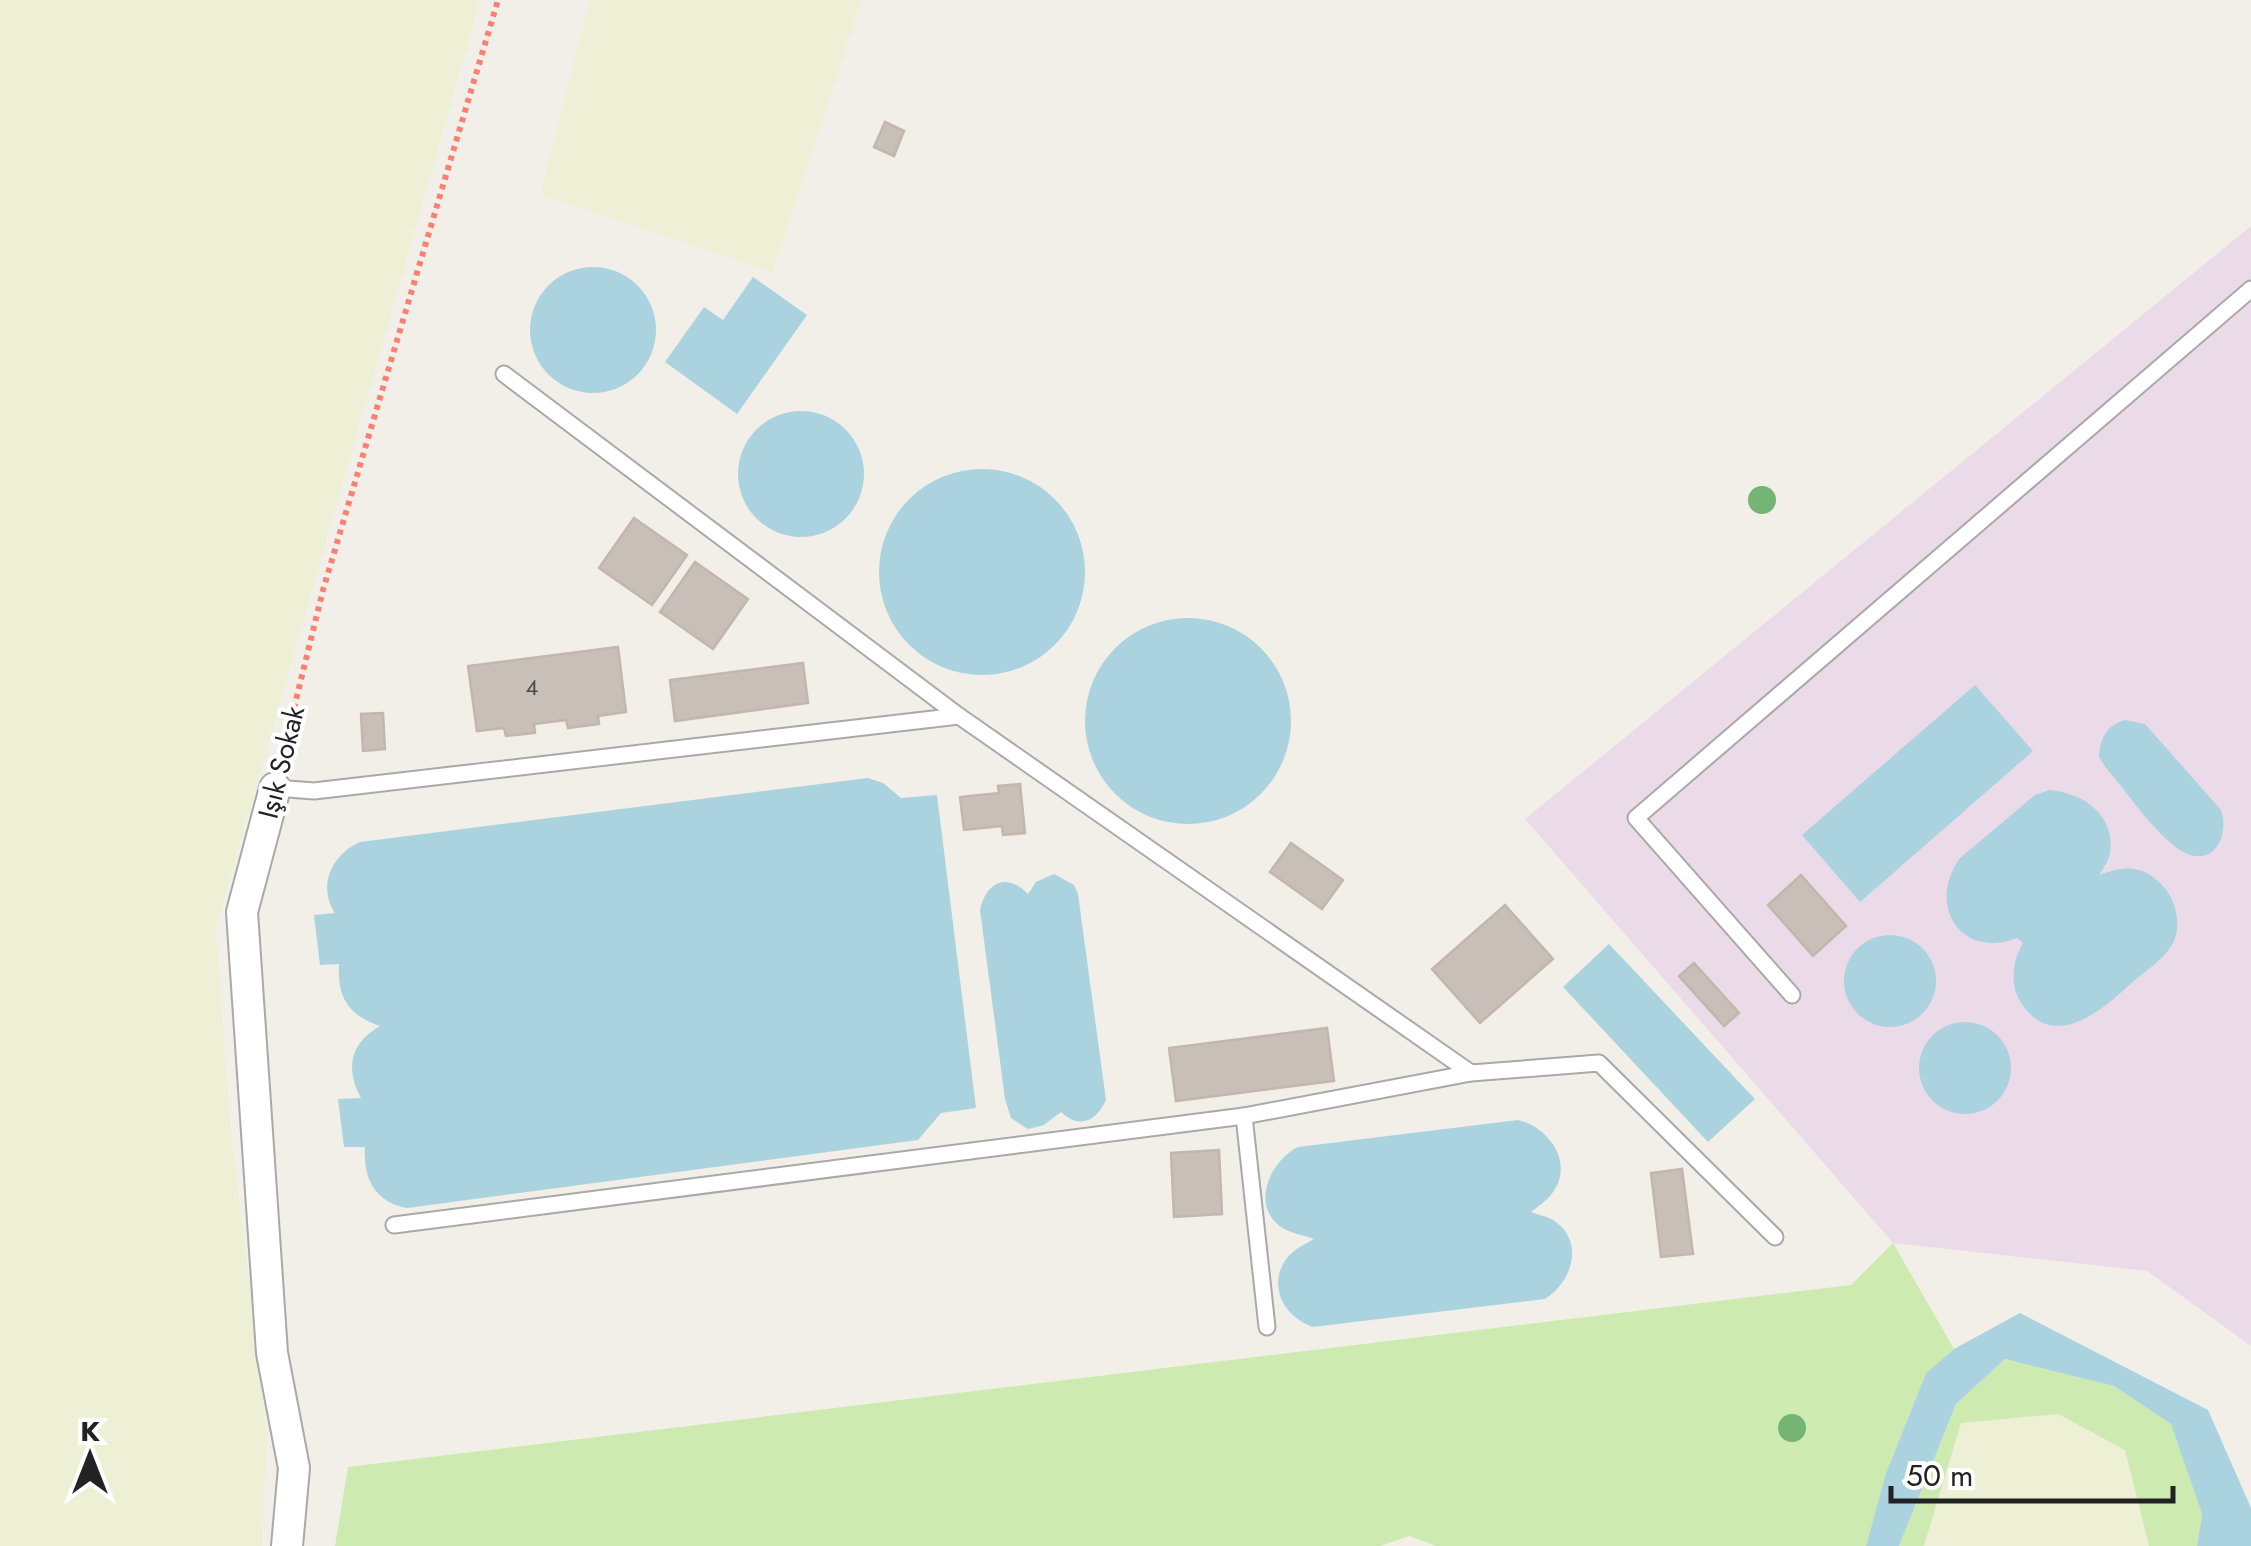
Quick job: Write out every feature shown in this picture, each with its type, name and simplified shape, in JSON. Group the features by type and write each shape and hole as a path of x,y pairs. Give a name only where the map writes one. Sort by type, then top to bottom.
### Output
{"street":[{"name":"Işık Sokak","path":"275,788 242,912 272,1353 294,1468 286,1546"}],"lane":[{"path":"1792,995 1636,818 2251,289"},
{"path":"504,374 959,716 1471,1073"},
{"path":"275,788 314,792 959,716"},
{"path":"394,1226 1244,1116 1471,1073 1598,1063 1775,1237"},
{"path":"1244,1116 1267,1327"}],"path":[{"name":"Işık Sokak","path":"275,788 323,590 498,0"}],"shaded area":[{"path":"2251,226 2251,1346 2147,1271 1893,1243 1525,819"}],"green space":[{"path":"0,0 480,0 216,928 229,1112 267,1438 262,1546 0,1546"},
{"path":"590,0 861,0 773,272 541,194"},
{"path":"1893,1243 1954,1349 1926,1373 1886,1473 1866,1546 1436,1546 1409,1536 1380,1546 335,1546 348,1467 1851,1285"},
{"path":"2005,1359 2114,1386 2172,1424 2202,1514 2197,1546 2149,1546 2125,1450 2058,1414 1961,1423 1924,1546 1899,1546 1956,1404"},
{"path":"2058,1414 2125,1450 2149,1546 1924,1546 1961,1423"}],"water":[{"path":"593,267 617,272 638,285 651,306 656,330 651,354 638,375 617,388 593,393 569,388 548,375 535,354 530,330 535,306 548,285 569,272"},
{"path":"753,277 807,315 737,414 665,362 704,307 723,320"},
{"path":"801,411 825,416 846,429 859,450 864,474 859,498 846,519 825,532 801,537 777,532 756,519 743,498 738,474 743,450 756,429 777,416"},
{"path":"982,469 1022,476 1055,499 1078,532 1085,572 1078,612 1055,645 1022,668 982,675 942,668 909,645 886,612 879,572 886,532 909,499 942,476"},
{"path":"1188,618 1228,625 1261,648 1284,681 1291,721 1284,761 1261,794 1228,817 1188,824 1148,817 1115,794 1092,761 1085,721 1092,681 1115,648 1148,625"},
{"path":"1975,685 2033,751 1860,902 1802,835"},
{"path":"2126,720 2145,724 2221,810 2222,836 2207,855 2188,854 2167,840 2099,757 2109,728"},
{"path":"868,778 883,783 901,798 937,795 976,1108 941,1113 918,1140 407,1208 379,1194 366,1168 365,1147 344,1147 338,1099 361,1098 353,1077 353,1058 362,1040 380,1026 360,1016 347,1003 340,986 339,964 320,965 314,915 335,913 327,892 330,872 350,847 360,842"},
{"path":"2049,790 2084,801 2108,827 2110,853 2099,875 2125,869 2147,873 2170,895 2177,922 2173,942 2159,960 2094,1013 2063,1026 2048,1025 2033,1017 2020,1001 2014,987 2014,972 2023,943 2017,938 1997,943 1965,935 1948,910 1950,876 1960,858 2035,795"},
{"path":"1054,874 1074,885 1078,894 1106,1100 1097,1114 1086,1121 1074,1120 1061,1112 1044,1125 1028,1129 1011,1118 1005,1099 980,910 987,893 998,883 1012,883 1028,894 1036,882"},
{"path":"1890,935 1908,939 1922,949 1932,963 1936,981 1932,999 1922,1013 1908,1023 1890,1027 1872,1023 1858,1013 1848,999 1844,981 1848,963 1858,949 1872,939"},
{"path":"1609,944 1755,1099 1708,1142 1563,987"},
{"path":"1965,1022 1983,1026 1997,1036 2007,1050 2011,1068 2007,1086 1997,1100 1983,1110 1965,1114 1947,1110 1933,1100 1923,1086 1919,1068 1923,1050 1933,1036 1947,1026"},
{"path":"1518,1120 1541,1131 1560,1161 1557,1184 1531,1212 1553,1220 1569,1239 1572,1250 1568,1272 1554,1292 1545,1299 1313,1327 1288,1310 1279,1293 1279,1274 1289,1256 1314,1239 1276,1223 1266,1203 1269,1180 1289,1153 1298,1147"},
{"path":"2020,1313 2208,1410 2251,1508 2251,1546 2197,1546 2202,1514 2171,1424 2114,1386 2005,1359 1956,1404 1899,1546 1866,1546 1886,1473 1926,1373 1954,1349"}],"building":[{"path":"885,122 904,131 894,156 874,147"},
{"path":"634,518 687,555 652,605 599,568"},
{"path":"695,562 748,599 713,649 660,612"},
{"path":"618,647 626,712 598,716 599,724 568,728 566,720 534,724 535,733 506,736 504,728 477,731 468,666"},
{"path":"803,663 808,703 675,721 670,680"},
{"path":"383,713 385,749 363,751 361,714"},
{"path":"1020,784 1025,833 1003,835 1002,826 964,830 960,797 999,793 998,786"},
{"path":"1291,843 1343,880 1322,909 1270,872"},
{"path":"1801,875 1846,926 1813,956 1768,905"},
{"path":"1505,905 1553,959 1480,1023 1432,969"},
{"path":"1694,963 1739,1013 1724,1026 1679,976"},
{"path":"1327,1028 1334,1081 1176,1101 1169,1048"},
{"path":"1219,1150 1222,1214 1174,1217 1171,1153"},
{"path":"1682,1169 1693,1254 1661,1257 1651,1173"}]}
